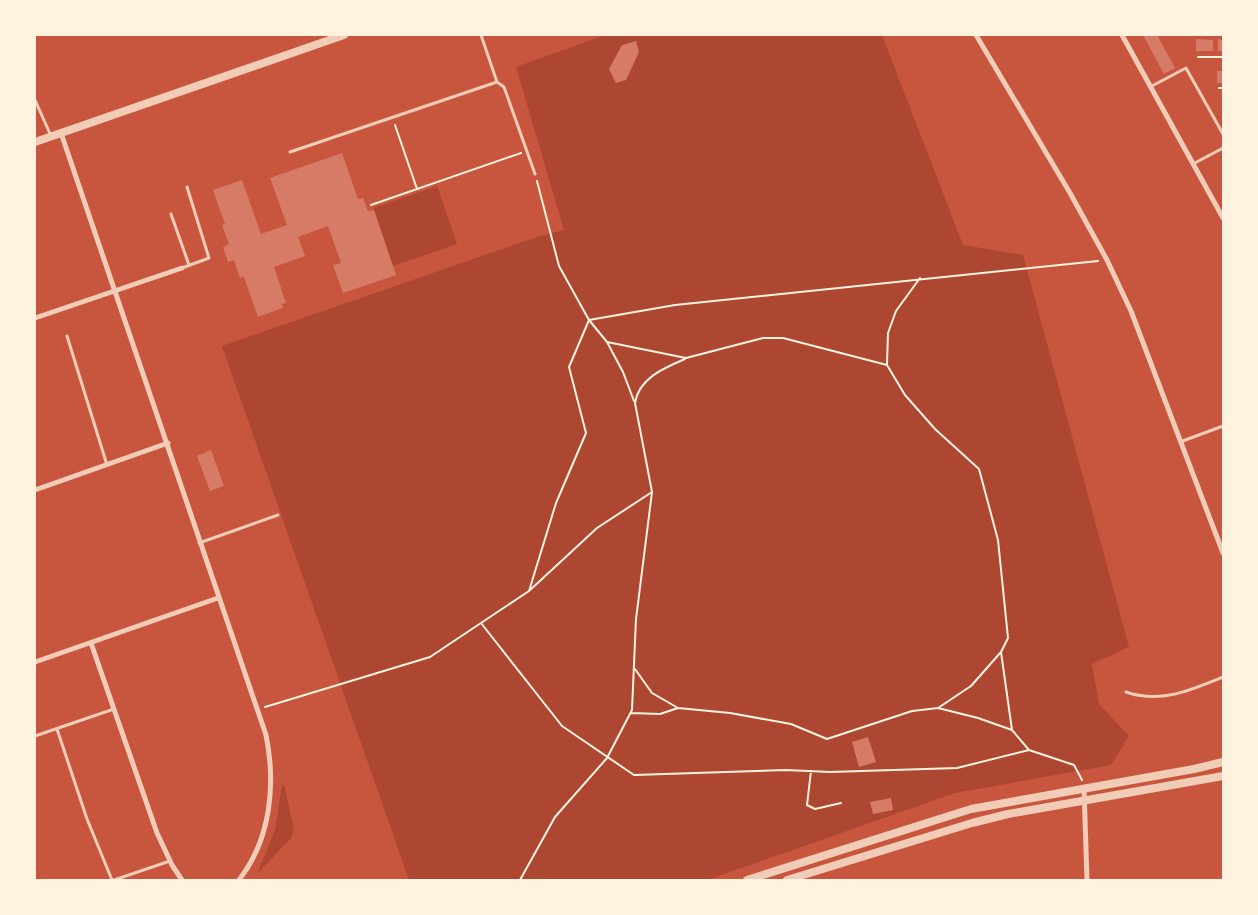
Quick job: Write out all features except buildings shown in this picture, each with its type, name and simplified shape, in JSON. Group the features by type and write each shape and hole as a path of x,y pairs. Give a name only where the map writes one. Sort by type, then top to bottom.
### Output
{"street":[{"path":"35,142 344,35"},
{"path":"976,35 1107,260 1131,311 1223,553"},
{"path":"1122,35 1223,218"},
{"path":"61,133 168,443 199,543 258,709 270,755 271,792 264,829 259,846 239,880"},
{"path":"35,318 182,268"},
{"path":"35,490 168,443"},
{"path":"35,662 218,598"},
{"path":"91,643 157,833 170,861 182,880"},
{"path":"747,880 971,810 1223,762"},
{"path":"787,880 972,823 1008,814 1223,776"},
{"path":"1084,788 1088,880"}],"lane":[{"path":"481,35 497,82 504,87 535,174"},
{"path":"1150,87 1186,68 1223,134"},
{"path":"290,152 497,82"},
{"path":"35,100 52,136"},
{"path":"1193,164 1223,148"},
{"path":"182,268 209,258 210,254 187,187"},
{"path":"171,214 189,265"},
{"path":"67,336 107,464"},
{"path":"1180,442 1223,426"},
{"path":"199,543 278,515"},
{"path":"1126,692 1139,696 1173,696 1223,677"},
{"path":"35,736 114,709"},
{"path":"57,729 87,819 113,880 170,861"}],"path":[{"path":"1198,57 1223,57"},
{"path":"393,118 417,189"},
{"path":"371,205 528,151"},
{"path":"520,880 555,817 607,758 631,713 635,669 636,620 652,492 635,403 623,372 607,342 589,320 559,266 535,174"},
{"path":"589,320 675,305 1107,260"},
{"path":"920,278 896,311 888,333 887,365 905,396 935,429 979,469 998,540 1008,638 1001,652 971,686 938,708"},
{"path":"529,591 556,503 586,433 569,367 589,320"},
{"path":"635,403 636,396 647,379 686,358 762,338 783,338 887,365"},
{"path":"607,342 686,358"},
{"path":"258,709 430,656 529,591 597,528 652,492"},
{"path":"481,623 562,726 634,775 786,770 956,768 1029,750 1074,764 1081,776"},
{"path":"1001,652 1012,730"},
{"path":"635,669 652,693 678,708"},
{"path":"631,713 660,714 678,708 730,713 791,724 828,738 912,711 938,708 978,718 1012,730 1029,750"},
{"path":"811,771 807,805 815,810 841,803"}],"shaded area":[{"path":"605,35 882,35 963,245 1023,255 1129,647 1092,664 1099,704 1129,736 1111,765 955,793 707,880 409,880 222,346 537,237 564,230 516,67"},
{"path":"437,186 457,244 393,266 373,208"},
{"path":"284,785 294,830 291,838 257,874 275,830 282,786"}]}
